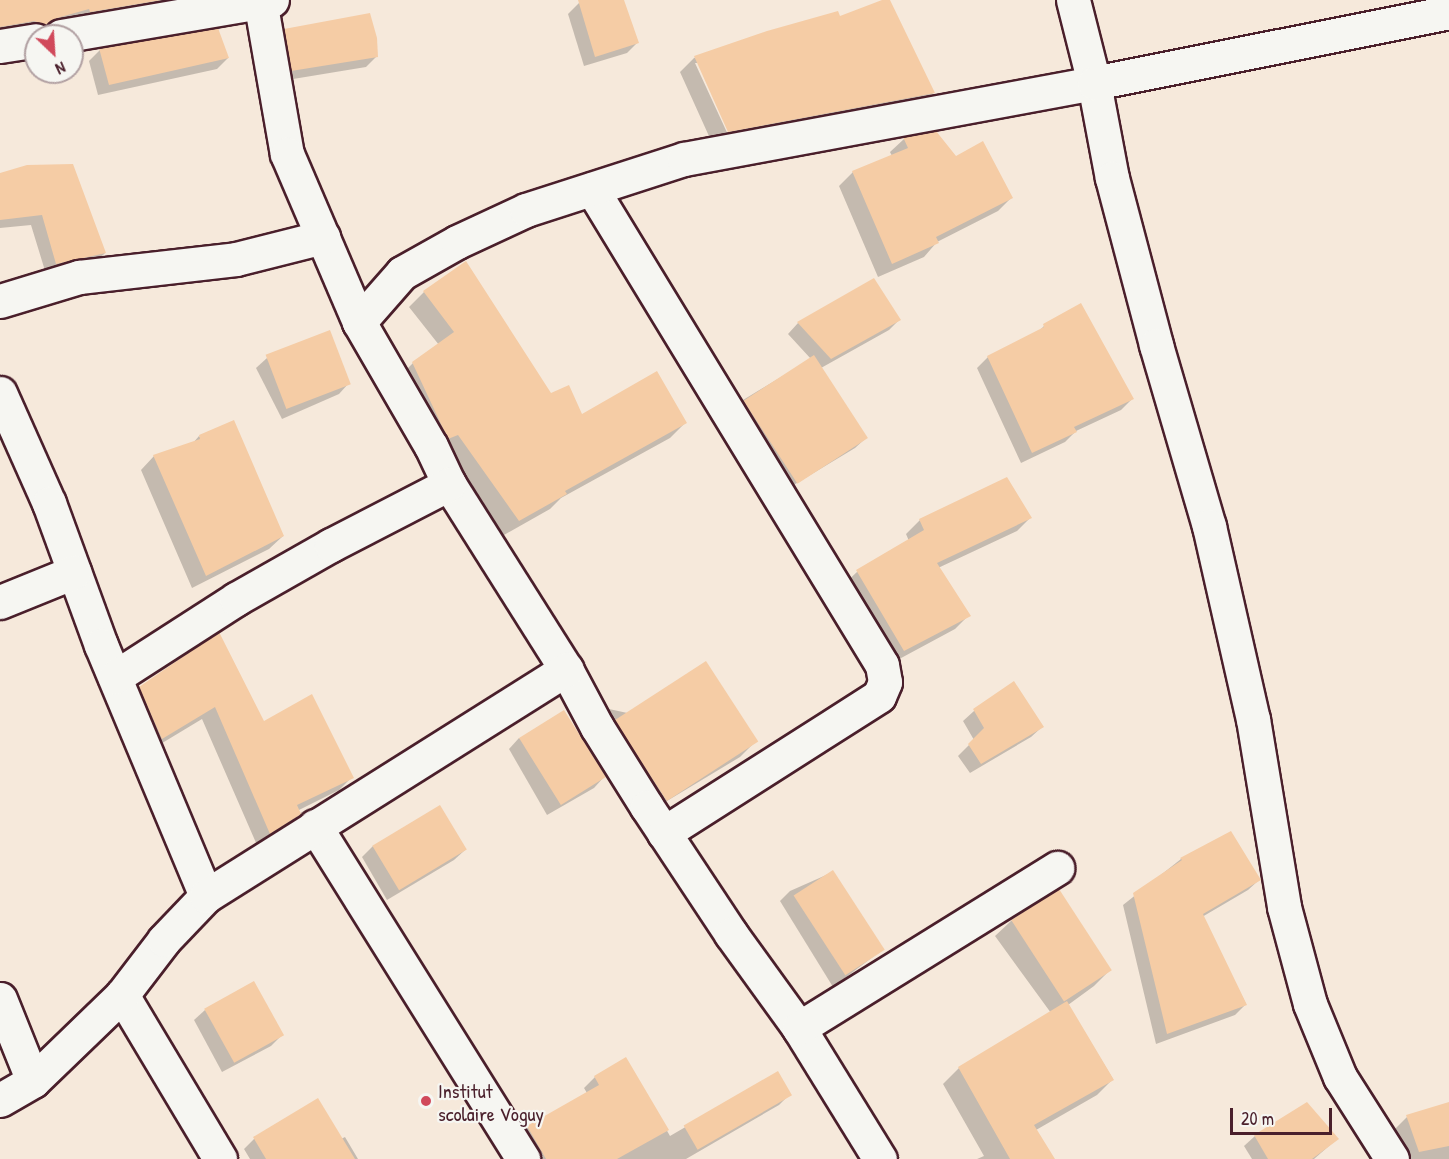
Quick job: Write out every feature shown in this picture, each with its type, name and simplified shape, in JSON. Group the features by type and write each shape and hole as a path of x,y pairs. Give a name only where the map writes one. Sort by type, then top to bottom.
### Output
{"street":[{"path":"1073,0 1094,83 1112,178 1156,345 1209,526 1253,718 1284,907 1310,1004 1341,1077 1392,1159"},
{"path":"84,32 264,1 287,154 359,322 431,446 450,484 566,669 597,726 731,934 799,1028 880,1159"},
{"path":"359,322 402,273 457,242 526,210 684,159 1094,83 1449,12"},
{"path":"0,46 24,42"},
{"path":"592,189 882,665 885,682 879,696 664,833"},
{"path":"0,301 80,277 236,259 323,237"},
{"path":"0,393 49,503 115,677 206,897"},
{"path":"115,677 236,599 331,545 450,484"},
{"path":"0,602 74,572"},
{"path":"0,1101 33,1081 122,995 164,940 206,897 566,669"},
{"path":"315,826 522,1159"},
{"path":"799,1028 1057,868"},
{"path":"122,995 220,1159"},
{"path":"0,999 33,1081"}],"building":[{"path":"0,0 161,0 90,12 89,9 57,18 48,24 34,21 0,27"},
{"path":"578,0 624,0 639,43 595,57"},
{"path":"882,0 890,0 935,93 728,132 694,56 767,31 838,11 840,16"},
{"path":"370,13 377,38 378,57 291,71 284,29"},
{"path":"218,28 229,58 109,85 99,48"},
{"path":"936,131 956,156 983,141 1013,198 936,237 939,243 892,264 852,171 908,148 903,137"},
{"path":"73,164 106,253 56,264 42,215 0,220 0,173 27,165"},
{"path":"466,261 551,393 569,385 582,414 657,371 687,423 565,491 567,494 519,521 458,435 448,439 412,362 454,332 423,291"},
{"path":"874,278 901,320 831,359 797,322"},
{"path":"1081,303 1134,399 1074,427 1077,432 1032,453 987,356 1044,327 1043,324"},
{"path":"330,330 351,384 286,409 266,355"},
{"path":"814,355 868,438 797,484 744,401"},
{"path":"234,420 284,536 206,576 153,455 200,439 199,435"},
{"path":"1007,477 1032,518 937,563 971,616 904,651 856,570 924,530 919,519"},
{"path":"219,632 264,721 312,694 354,778 297,805 301,814 270,834 215,707 162,739 139,687"},
{"path":"706,661 758,742 667,801 615,720"},
{"path":"1014,681 1044,727 981,764 968,744 984,728 973,709"},
{"path":"564,710 606,777 561,805 519,738"},
{"path":"440,805 467,850 399,890 372,846"},
{"path":"1231,831 1261,880 1203,914 1247,1005 1167,1034 1133,893 1182,860 1180,858"},
{"path":"833,870 885,950 845,975 794,896"},
{"path":"1059,889 1112,970 1064,1001 1011,920"},
{"path":"254,981 284,1035 234,1063 204,1009"},
{"path":"1067,1001 1114,1080 1034,1125 1055,1159 1010,1159 958,1067"},
{"path":"626,1057 669,1130 617,1159 546,1159 527,1126 599,1085 594,1076"},
{"path":"778,1071 792,1095 698,1150 684,1126"},
{"path":"318,1098 355,1159 266,1159 253,1137"},
{"path":"1307,1102 1339,1139 1312,1159 1268,1159 1254,1135"},
{"path":"1449,1102 1449,1146 1419,1152 1406,1115"}],"place":[{"name":"Institut scolaire Voguy","path":"426,1101"}]}
